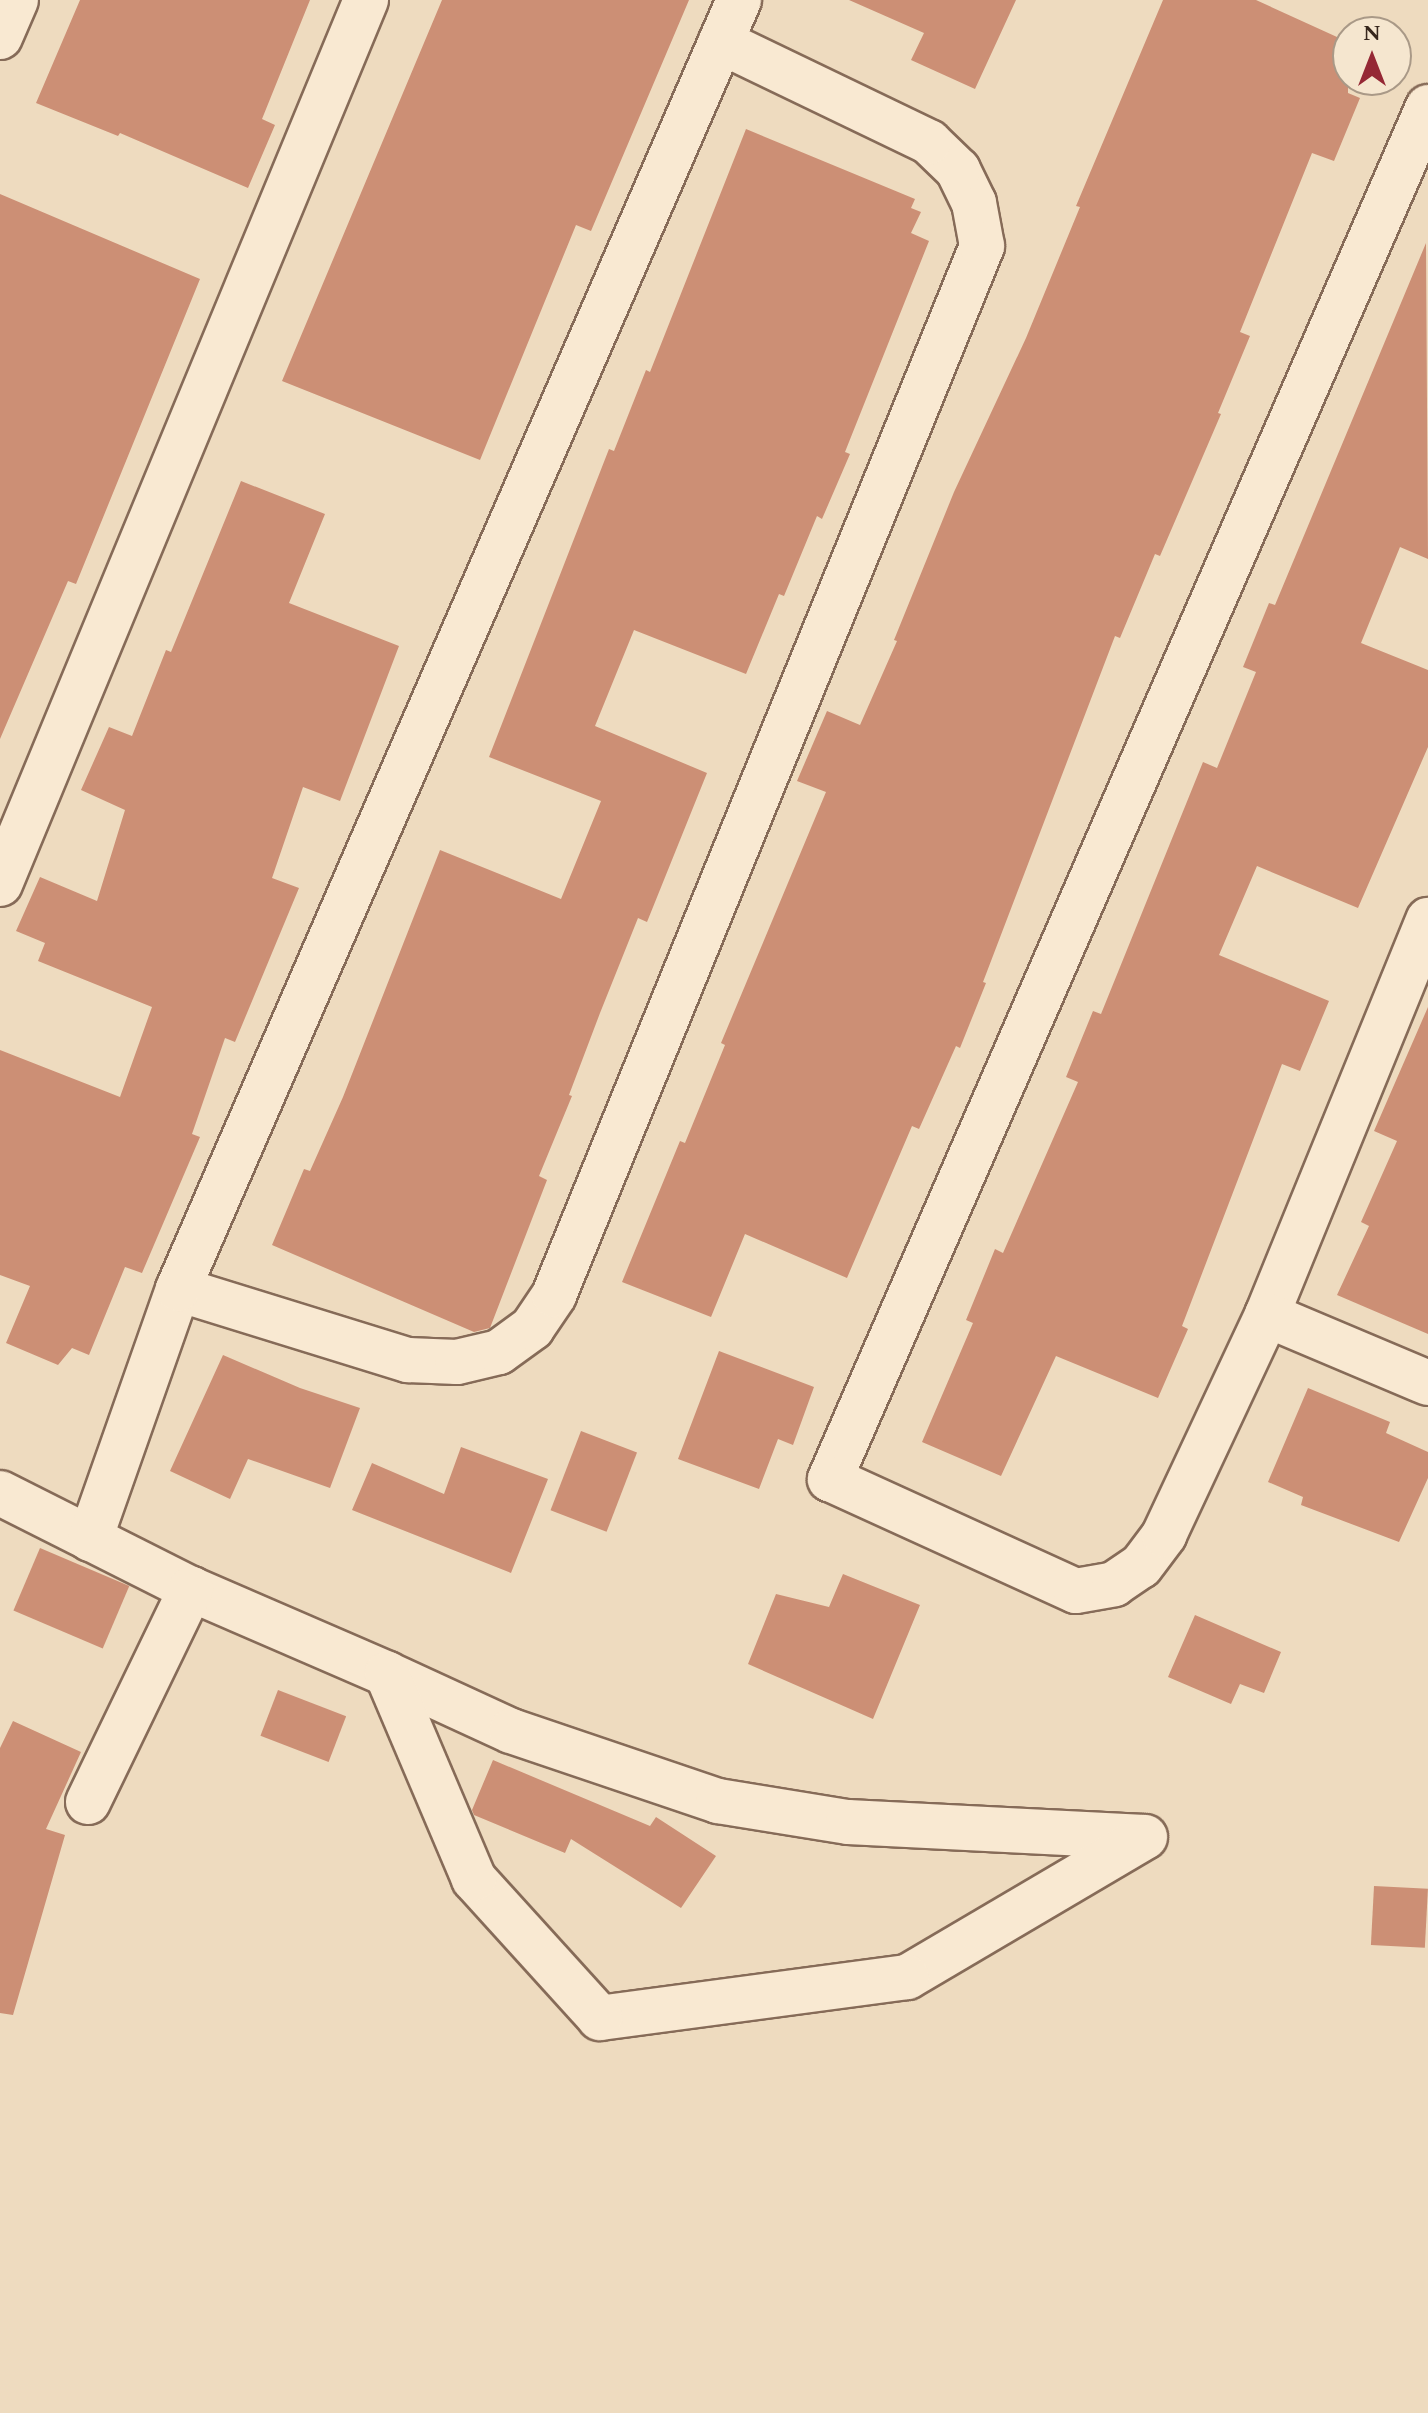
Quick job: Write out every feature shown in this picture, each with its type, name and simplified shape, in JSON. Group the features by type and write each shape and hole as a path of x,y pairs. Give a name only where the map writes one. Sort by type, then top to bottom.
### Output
{"street":[{"path":"0,37 16,0"},
{"path":"0,884 366,0"},
{"path":"90,1539 178,1289 739,0"},
{"path":"178,1289 408,1360 457,1362 499,1352 532,1328 554,1295 982,246 974,203 958,170 929,142 721,42"},
{"path":"1428,107 830,1479 1076,1591 1114,1584 1141,1566 1164,1535 1267,1315 1428,920"},
{"path":"1267,1315 1428,1383"},
{"path":"0,1493 191,1589 387,1674 511,1731 718,1801 848,1822 1145,1837 907,1977 600,2018 474,1879 387,1674"},
{"path":"88,1802 191,1589"}],"building":[{"path":"80,0 310,0 262,119 275,125 248,188 120,133 118,136 36,103"},
{"path":"442,0 689,0 591,231 576,225 480,460 282,381"},
{"path":"849,0 1016,0 975,89 911,60 924,33"},
{"path":"1163,0 1256,0 1332,35 1332,96 1360,98 1334,161 1312,153 1240,332 1250,336 1218,413 1221,414 1160,556 1155,554 1120,638 1115,636 960,1048 956,1046 919,1129 912,1126 847,1278 745,1234 711,1317 622,1282 680,1141 685,1143 725,1045 721,1043 826,792 797,781 827,711 860,725 897,641 894,640 954,492 1026,338 1080,207 1076,206"},
{"path":"746,129 915,199 911,208 921,212 911,233 929,241 845,452 850,454 822,519 817,516 784,596 779,594 746,674 634,630 595,726 707,773 647,922 638,918 600,1013 569,1095 572,1096 539,1176 547,1180 490,1328 474,1332 272,1245 304,1169 310,1171 343,1097 440,850 561,899 601,801 489,757 609,449 614,451 646,370 650,372"},
{"path":"0,194 200,279 76,584 68,581 0,739"},
{"path":"1426,243 1428,559 1400,547 1361,643 1428,670 1428,747 1358,908 1257,866 1219,955 1329,1001 1300,1071 1282,1064 1182,1326 1188,1329 1158,1398 1056,1356 1001,1476 922,1442 973,1323 966,1320 995,1249 1003,1253 1078,1082 1066,1077 1093,1011 1101,1014 1203,762 1217,768 1256,672 1243,667 1269,603 1275,605"},
{"path":"241,481 325,514 289,603 399,646 340,801 303,787 272,878 299,888 235,1042 225,1038 192,1134 200,1137 142,1273 125,1267 89,1355 72,1348 58,1365 6,1343 30,1286 0,1275 0,1050 120,1097 152,1007 38,961 45,943 16,931 40,877 97,901 125,810 81,790 109,727 132,736 166,650 171,652"},
{"path":"1428,1007 1428,1334 1337,1295 1369,1226 1361,1222 1397,1141 1374,1131"},
{"path":"719,1351 814,1387 793,1445 778,1439 759,1489 678,1459"},
{"path":"223,1355 300,1388 360,1408 330,1488 248,1459 230,1499 170,1471"},
{"path":"1308,1388 1390,1422 1386,1433 1428,1452 1428,1478 1399,1542 1301,1505 1303,1497 1268,1482"},
{"path":"581,1431 637,1453 607,1532 551,1510"},
{"path":"461,1447 548,1479 511,1573 352,1510 372,1463 444,1494"},
{"path":"40,1548 129,1586 103,1648 13,1611"},
{"path":"843,1574 920,1605 873,1719 748,1664 776,1594 829,1607"},
{"path":"1195,1615 1281,1652 1264,1693 1240,1684 1231,1704 1168,1677"},
{"path":"278,1690 346,1716 329,1762 260,1736"},
{"path":"13,1721 81,1752 46,1829 65,1835 13,2015 0,2013 0,1748"},
{"path":"493,1760 650,1826 656,1817 716,1856 681,1908 571,1839 565,1853 474,1815 472,1810"},
{"path":"1374,1886 1428,1889 1425,1948 1371,1945"}]}
